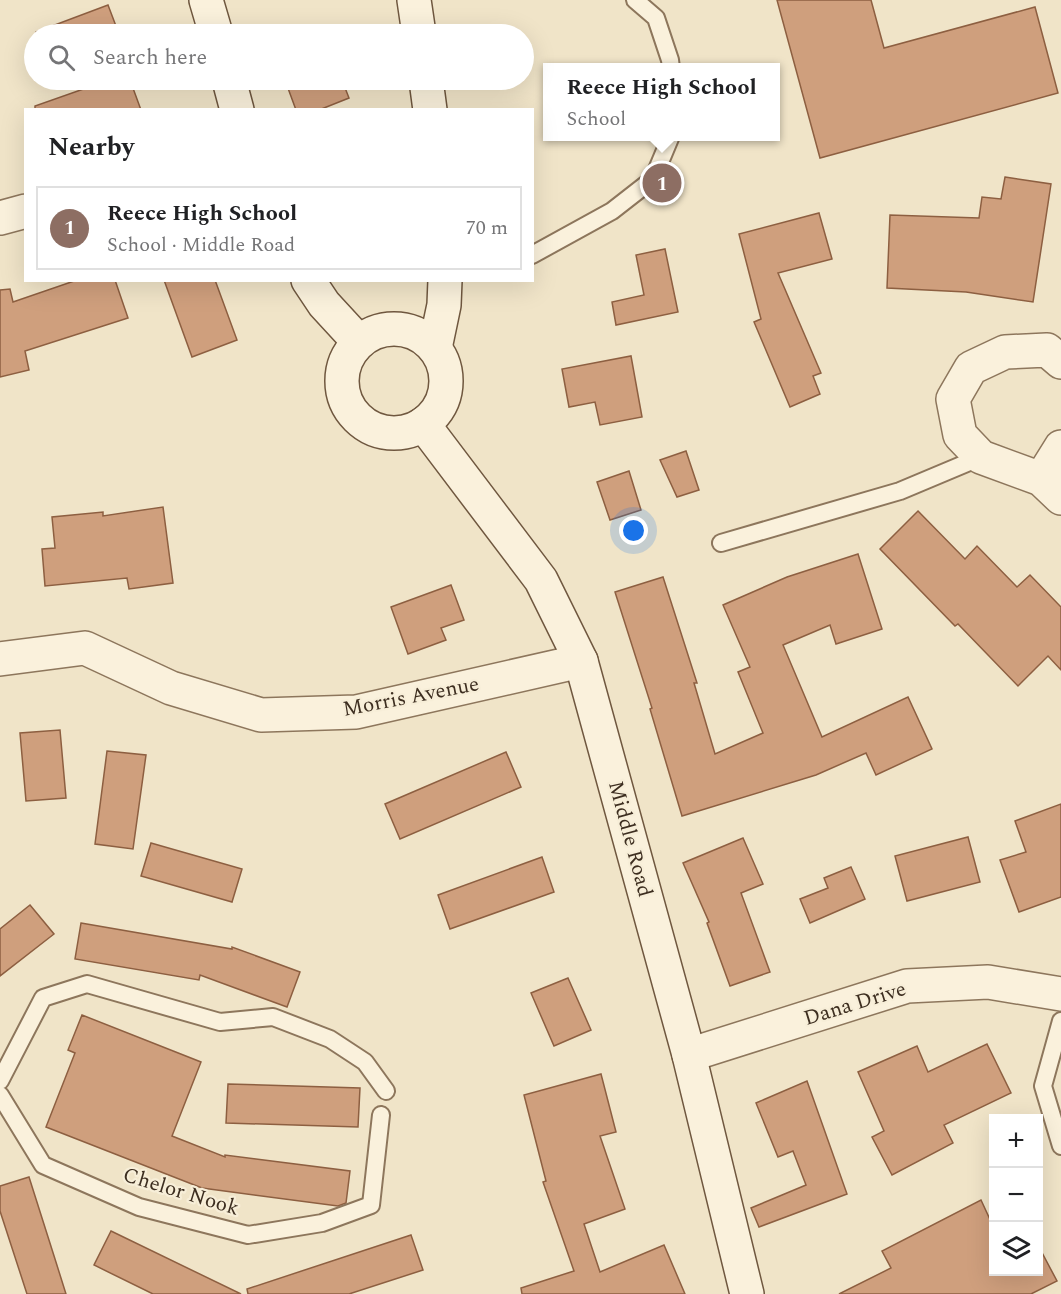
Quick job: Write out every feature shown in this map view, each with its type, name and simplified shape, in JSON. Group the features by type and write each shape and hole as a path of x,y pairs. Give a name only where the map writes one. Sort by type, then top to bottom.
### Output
{"street":[{"path":"206,0 213,24"},
{"path":"414,0 418,24"},
{"path":"232,90 236,108"},
{"path":"427,90 430,108"},
{"path":"0,218 24,212"},
{"path":"309,282 324,304 359,342"},
{"path":"435,348 444,305 445,282"},
{"path":"404,329 421,336 435,348 444,364 446,382 442,401 423,424 406,431 388,433 375,429 360,420 348,406 342,388 342,370 347,356 359,342 379,330 404,329"},
{"path":"1061,362 1047,350 1005,352 971,368 953,399 960,435 981,458 1051,489 1061,447"},
{"name":"Middle Road","path":"423,424 541,580 581,661 688,1055 747,1294"},
{"name":"Morris Avenue","path":"0,659 85,648 171,688 261,715 356,712 581,661"},
{"name":"Dana Drive","path":"688,1055 907,986 988,982 1061,994"}],"lane":[{"path":"639,1 656,18 670,63"},
{"path":"534,254 612,211 653,179 669,141"},
{"path":"721,543 900,491 981,458"},
{"path":"0,1082 43,998 87,984 220,1022 273,1017 330,1039 365,1062 386,1091"},
{"path":"1061,1021 1043,1086 1061,1146"},
{"name":"Chelor Nook","path":"0,1095 43,1165 140,1207 248,1235 322,1223 370,1205 381,1115"}],"building":[{"path":"777,0 871,0 884,48 1035,7 1058,93 820,158"},
{"path":"108,5 115,24 57,24"},
{"path":"81,90 134,90 140,108 35,108 35,106"},
{"path":"289,90 346,90 349,98 324,108 295,108"},
{"path":"1005,177 1051,184 1033,302 966,292 887,288 890,215 979,218 982,197 1001,199"},
{"path":"819,213 832,259 778,273 821,373 813,376 820,394 790,407 754,322 761,319 739,234"},
{"path":"665,249 678,312 616,325 612,302 644,295 636,255"},
{"path":"71,282 116,282 128,318 25,351 29,370 0,377 0,290 10,289 13,302"},
{"path":"165,282 216,282 237,340 192,357"},
{"path":"631,356 642,417 600,425 595,402 569,407 562,369"},
{"path":"686,451 699,490 677,497 660,460"},
{"path":"629,471 641,510 610,520 597,482"},
{"path":"163,507 173,583 129,589 127,578 45,586 42,549 55,548 52,517 103,512 103,516"},
{"path":"918,511 965,559 977,546 1017,587 1030,575 1061,607 1061,670 1048,656 1018,686 958,624 955,626 880,549"},
{"path":"858,554 882,629 836,644 830,625 783,645 822,737 908,697 932,749 876,775 866,753 816,775 682,816 650,709 652,708 615,592 663,577 697,683 694,683 715,754 763,733 738,672 750,667 723,605 787,577"},
{"path":"451,585 464,620 441,628 446,640 408,654 391,607"},
{"path":"60,730 66,798 26,801 20,733"},
{"path":"107,751 146,755 133,849 95,844"},
{"path":"506,752 521,787 400,839 385,804"},
{"path":"1061,804 1061,897 1019,912 1000,860 1026,852 1015,821"},
{"path":"968,837 980,882 907,901 895,856"},
{"path":"743,838 763,884 741,893 770,972 730,986 707,923 709,922 683,863"},
{"path":"151,843 242,869 232,902 141,876"},
{"path":"542,857 554,892 450,929 438,895"},
{"path":"851,867 865,899 810,923 800,899 828,888 824,878"},
{"path":"30,905 54,934 0,976 0,929"},
{"path":"81,923 232,949 232,947 300,972 287,1007 200,975 199,980 75,959"},
{"path":"568,978 591,1030 554,1046 531,993"},
{"path":"82,1015 201,1062 172,1136 225,1157 225,1155 350,1171 346,1203 338,1206 202,1188 46,1127 75,1053 68,1050"},
{"path":"987,1044 1011,1093 944,1125 953,1143 892,1175 872,1137 884,1131 858,1072 917,1046 928,1072"},
{"path":"601,1074 616,1132 600,1136 625,1209 584,1224 600,1272 664,1245 685,1294 522,1294 521,1288 574,1271 543,1182 546,1181 524,1095"},
{"path":"807,1081 847,1194 759,1227 751,1208 806,1185 793,1151 778,1157 756,1103"},
{"path":"228,1084 360,1088 358,1127 226,1123"},
{"path":"29,1177 66,1294 27,1294 0,1211 0,1186"},
{"path":"981,1200 989,1217 989,1276 1043,1276 1043,1255 1057,1281 1031,1294 839,1294 891,1268 882,1251"},
{"path":"111,1231 241,1294 153,1294 94,1265"},
{"path":"411,1235 423,1270 349,1294 248,1294 247,1289"}],"place":[{"name":"Reece High School","path":"662,183"}]}
